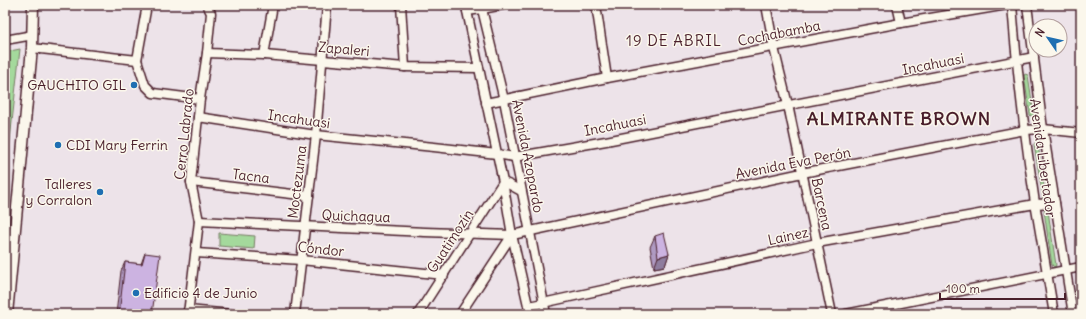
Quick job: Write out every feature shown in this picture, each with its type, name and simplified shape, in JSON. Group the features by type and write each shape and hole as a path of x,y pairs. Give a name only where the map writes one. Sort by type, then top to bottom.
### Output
{"main road":[{"path":"7,314 35,5"}],"street":[{"path":"147,5 137,60 145,85 153,93 200,99"},
{"name":"Cerro Labrado","path":"188,312 199,221 191,182 211,13 207,5"},
{"path":"264,55 272,5"},
{"name":"Moctezuma","path":"295,314 316,135 327,5"},
{"path":"401,5 405,67"},
{"path":"503,5 467,8 503,182 512,235 529,310"},
{"path":"596,5 607,78"},
{"name":"Barcena","path":"766,5 832,314"},
{"path":"897,5 901,23"},
{"name":"Cochabamba","path":"486,103 607,78 774,48 901,23 1007,5"},
{"name":"Avenida Libertador","path":"1012,5 1016,61 1025,130 1054,314"},
{"name":"Avenida Libertador","path":"1027,5 1029,18"},
{"name":"Avenida Azopardo","path":"481,7 504,100 546,314"},
{"path":"5,40 33,35"},
{"path":"32,48 137,60"},
{"name":"Zapaleri","path":"207,53 264,55 405,67 479,68"},
{"name":"Incahuasi","path":"198,117 316,135 434,146 514,157 1030,58"},
{"name":"Avenida Libertador","path":"1034,58 1043,129 1073,314"},
{"name":"Avenida Eva Perón","path":"512,235 802,174 1025,130 1043,129 1081,133"},
{"name":"Tacna","path":"191,182 309,196"},
{"path":"503,182 521,191"},
{"name":"Guatimozín","path":"418,314 503,182"},
{"name":"Lainez","path":"529,310 544,303 817,244 1036,204 1055,203"},
{"name":"Quichagua","path":"199,221 512,235"},
{"path":"460,314 512,235"},
{"name":"Cóndor","path":"196,253 301,260 444,275"},
{"path":"846,314 1081,267"},
{"path":"188,312 231,314"}],"green space":[{"path":"20,49 5,186 5,52"},
{"path":"1025,74 1028,75 1034,114 1033,116 1030,115 1024,76"},
{"path":"1036,142 1038,144 1046,200 1043,200 1034,144"},
{"path":"1045,209 1048,211 1056,265 1055,267 1052,265 1044,211"},
{"path":"219,233 255,236 254,249 219,246"}],"building":[{"path":"664,233 669,254 658,257 655,236"},
{"name":"Edificio 4 de Junio","path":"145,253 160,255 152,314 119,314 125,262 142,264"}],"place":[{"name":"GAUCHITO GIL","path":"134,85"},
{"name":"CDI Mary Ferrin","path":"58,145"},
{"name":"Talleres y Corralon","path":"100,192"},
{"name":"Edificio 4 de Junio","path":"136,293"}],"district":[{"name":"19 DE ABRIL","path":"674,40"},
{"name":"ALMIRANTE BROWN","path":"899,118"}]}
